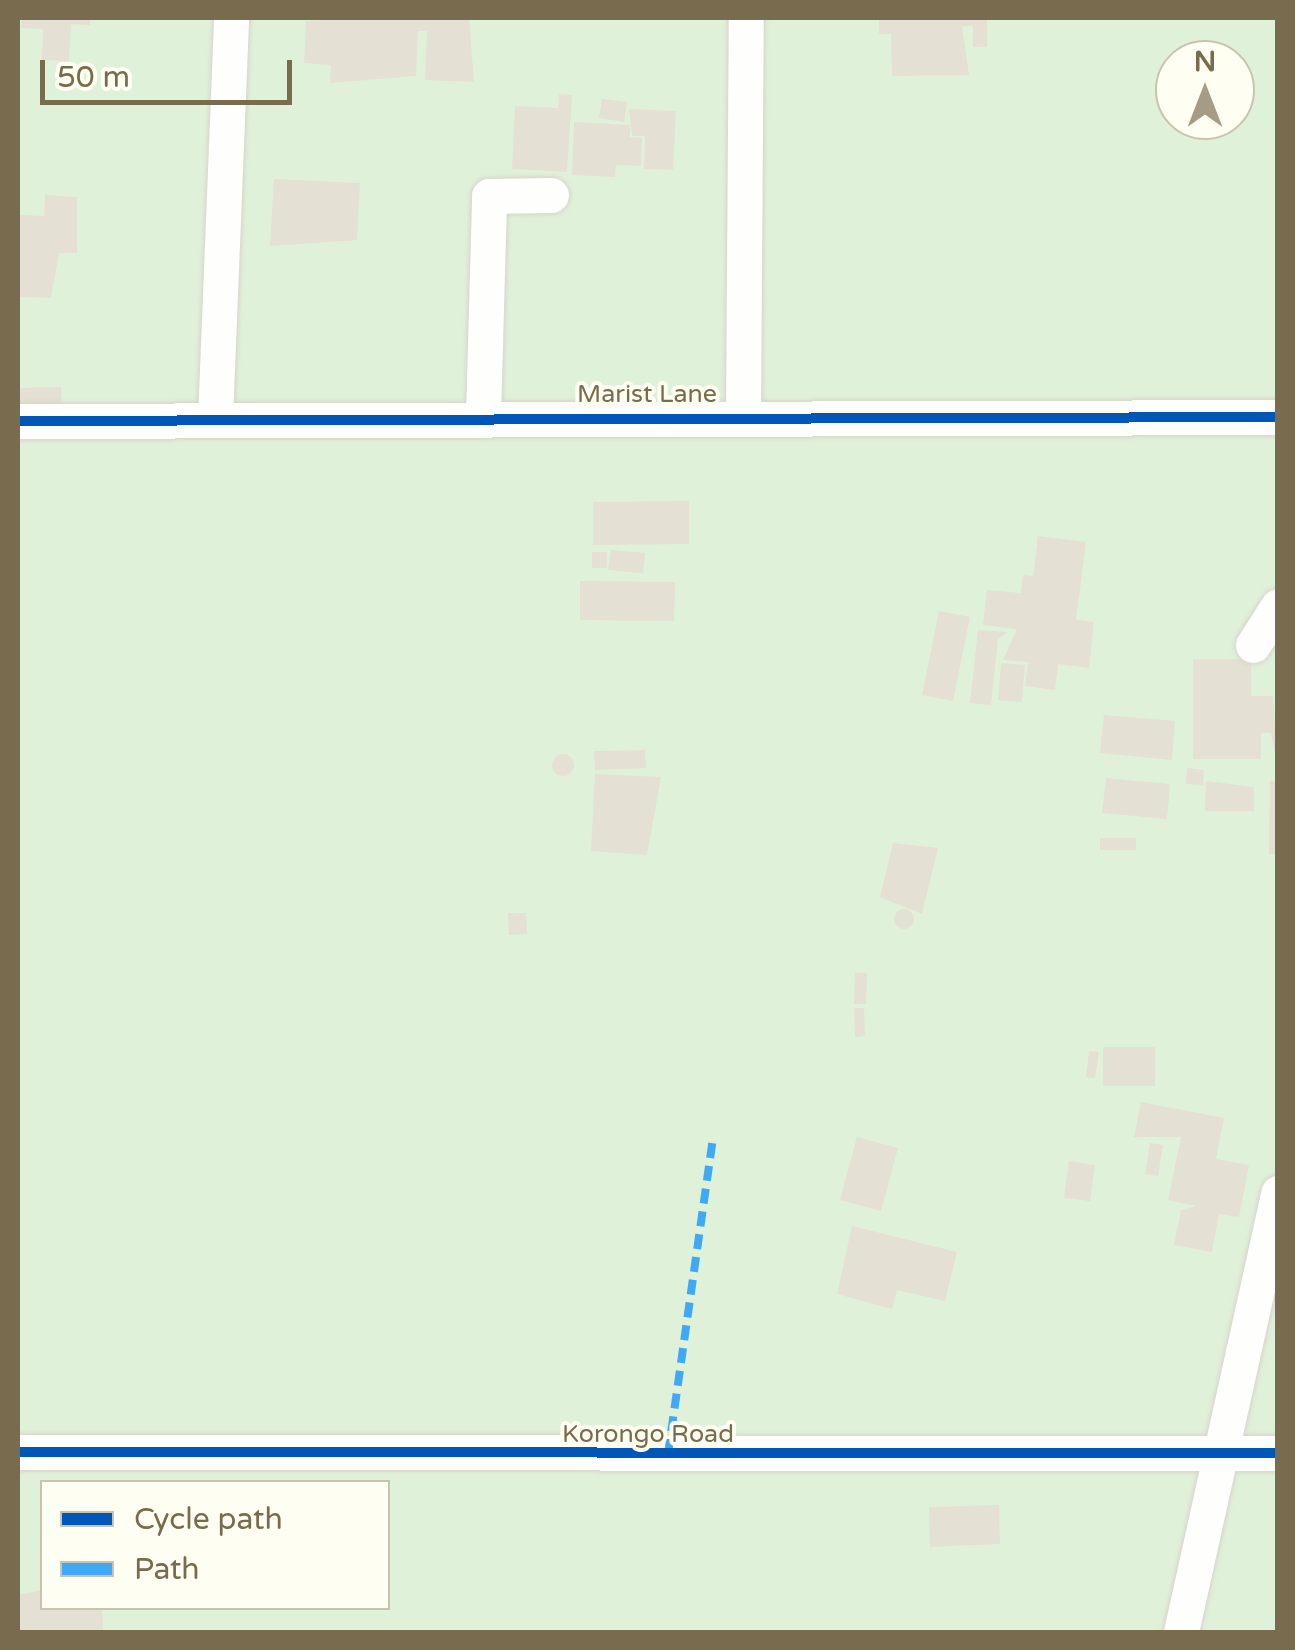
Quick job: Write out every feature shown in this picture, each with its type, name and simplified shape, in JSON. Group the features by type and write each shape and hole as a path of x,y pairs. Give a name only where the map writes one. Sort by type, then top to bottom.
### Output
{"street":[{"path":"216,419 231,18"},
{"path":"743,414 746,18"},
{"path":"483,416 489,196 551,195"},
{"name":"Marist Lane","path":"18,421 743,414 1278,417"},
{"path":"1253,645 1278,606"},
{"path":"1181,1632 1223,1456 1278,1193"},
{"name":"Korongo Road","path":"18,1452 1278,1454"}],"green space":[{"path":"18,18 1277,18 1277,1632 18,1632"}],"building":[{"path":"22,18 90,18 90,25 71,24 69,61 42,60 43,29 21,28"},
{"path":"469,18 474,82 425,80 427,31 418,31 416,76 330,83 331,65 304,63 306,21"},
{"path":"879,18 987,18 987,47 973,47 973,26 962,26 969,75 892,76 891,34 879,34"},
{"path":"559,94 572,95 567,172 512,169 515,106 558,108"},
{"path":"602,99 627,102 624,122 599,118"},
{"path":"629,109 676,111 673,170 644,169 645,136 632,136"},
{"path":"574,122 630,125 630,137 642,138 641,166 616,165 615,177 572,175"},
{"path":"274,179 360,183 357,240 270,246"},
{"path":"45,195 77,197 77,253 59,253 51,298 18,297 18,215 44,216"},
{"path":"61,387 62,412 18,413 18,388"},
{"path":"689,501 689,544 593,545 593,502"},
{"path":"1038,536 1086,542 1076,620 1094,622 1089,668 1058,664 1055,690 1025,686 1028,662 1003,660 1017,629 983,625 987,590 1021,593 1023,575 1033,576"},
{"path":"611,550 645,553 643,573 608,570"},
{"path":"592,552 607,552 607,568 592,568"},
{"path":"580,581 675,582 674,621 580,620"},
{"path":"939,611 970,617 953,701 922,695"},
{"path":"978,630 1008,632 998,639 991,705 970,703"},
{"path":"1193,659 1251,659 1251,696 1273,696 1278,769 1271,733 1261,733 1261,759 1193,759"},
{"path":"1001,663 1025,665 1022,702 998,700"},
{"path":"1104,715 1175,721 1172,760 1100,753"},
{"path":"645,750 646,768 595,770 594,751"},
{"path":"559,754 567,754 574,765 567,776 559,776 552,769 552,761"},
{"path":"1187,768 1204,770 1203,785 1186,784"},
{"path":"595,774 661,777 647,855 591,851"},
{"path":"1106,778 1170,784 1167,819 1102,813"},
{"path":"1206,781 1254,787 1254,811 1205,811"},
{"path":"1270,781 1278,781 1278,854 1269,854"},
{"path":"1100,838 1136,838 1136,850 1100,850"},
{"path":"893,843 938,848 922,914 880,897"},
{"path":"904,909 914,919 904,929 894,919"},
{"path":"508,913 526,913 527,934 509,935"},
{"path":"855,973 867,973 866,1004 854,1004"},
{"path":"854,1008 864,1008 865,1036 855,1037"},
{"path":"1103,1047 1155,1047 1155,1086 1103,1086"},
{"path":"1089,1051 1099,1052 1095,1078 1086,1077"},
{"path":"1141,1102 1224,1118 1216,1159 1249,1165 1239,1217 1219,1214 1212,1252 1174,1245 1181,1210 1196,1206 1168,1200 1181,1137 1134,1137"},
{"path":"857,1137 898,1148 881,1211 840,1200"},
{"path":"1150,1143 1163,1145 1158,1176 1145,1174"},
{"path":"1069,1161 1095,1165 1090,1201 1064,1198"},
{"path":"852,1226 957,1252 945,1301 897,1290 892,1309 837,1294"},
{"path":"999,1505 1000,1544 930,1547 929,1507"},
{"path":"40,1590 40,1610 102,1610 103,1632 18,1632 18,1595"}],"marked path":[{"path":"668,1454 713,1136"}],"cycle path":[{"path":"18,421 1278,417"},
{"path":"18,1452 1278,1453"}]}
